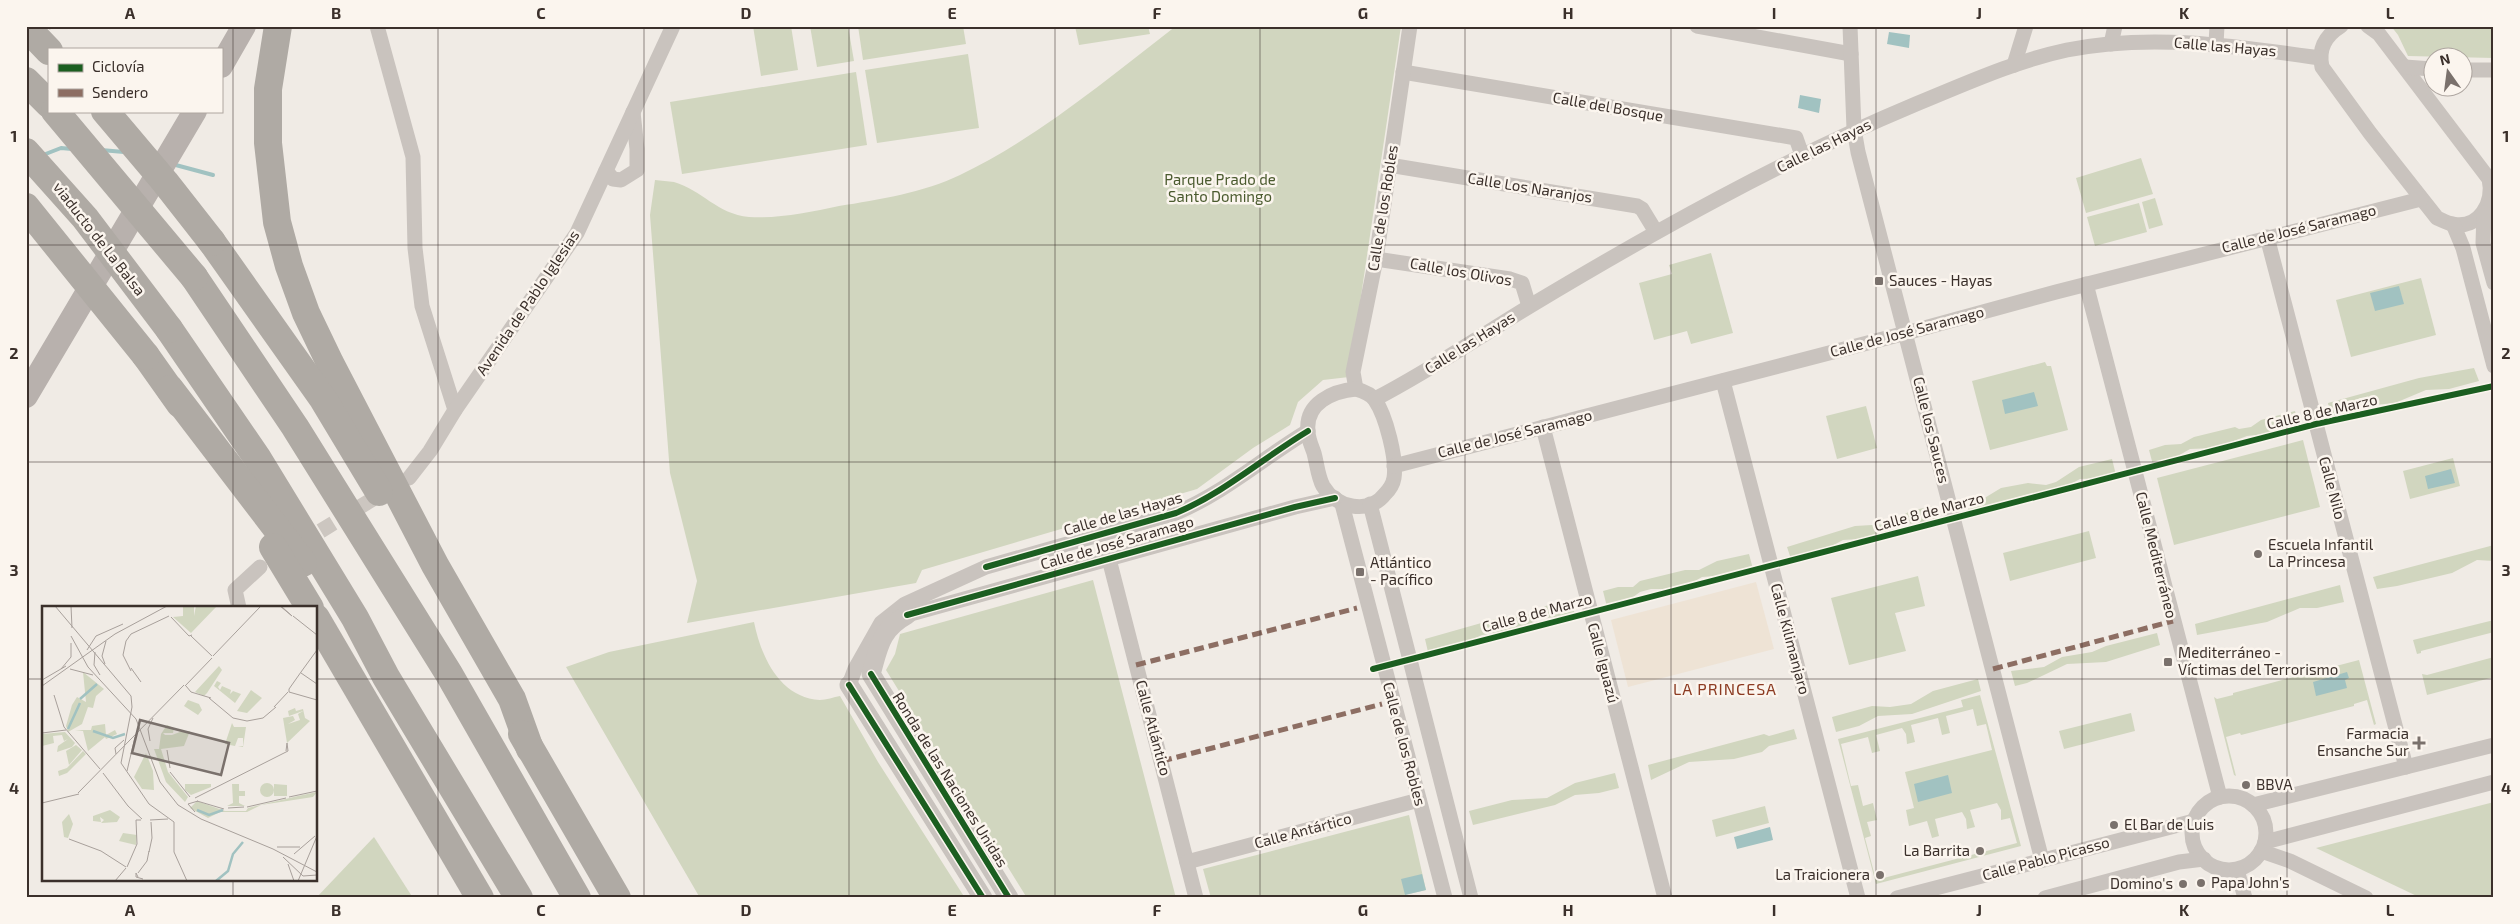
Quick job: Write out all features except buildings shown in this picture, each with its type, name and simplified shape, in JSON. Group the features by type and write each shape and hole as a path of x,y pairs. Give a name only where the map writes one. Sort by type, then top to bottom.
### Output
{"highway":[{"path":"278,26 268,89 268,143 277,222 289,266 306,313 330,363 435,565 512,699 530,749"},
{"path":"26,27 48,50"},
{"path":"26,80 48,103"},
{"path":"56,112 194,277 295,427 449,674 577,898"},
{"path":"107,112 212,242 323,399 617,898"},
{"name":"viaducto de La Balsa","path":"26,152 85,218 169,329 258,459 355,618 386,677"},
{"path":"26,207 146,356 238,476 386,677 519,898"},
{"path":"232,269 278,345 334,459 421,612 449,674"},
{"path":"170,389 235,486 309,606"},
{"path":"318,621 480,898"}],"main road":[{"path":"214,48 226,26"},
{"path":"222,64 244,26"},
{"path":"26,396 158,161 177,112"},
{"path":"26,375 158,161 194,112"}],"street":[{"path":"377,26 413,157 416,248 422,306 455,410"},
{"name":"Avenida de Pablo Iglesias","path":"409,478 430,451 455,410 577,233 673,26"},
{"name":"Calle de los Robles","path":"1356,389 1353,372 1376,259 1410,26"},
{"path":"1697,26 1852,54"},
{"name":"Calle los Sauces","path":"1850,26 1854,129 2042,860"},
{"path":"2014,65 2026,26"},
{"path":"2112,44 2115,26"},
{"path":"2216,44 2217,26"},
{"path":"2340,26 2330,33 2324,41 2320,58 2322,68 2370,134 2437,218 2452,224 2473,221 2484,212 2490,201 2493,186 2482,167 2405,67 2379,34 2368,26"},
{"name":"Calle las Hayas","path":"1375,399 1406,383 1529,306 1656,232 1802,155 1854,129 2014,65 2067,50 2154,41 2216,44 2320,58"},
{"path":"2405,67 2422,68"},
{"path":"2472,70 2494,70"},
{"name":"Calle del Bosque","path":"1403,72 1796,138 1802,155"},
{"path":"606,171 613,179 621,180 637,170 633,112"},
{"name":"Calle Los Naranjos","path":"1389,165 1637,206 1642,209 1656,232"},
{"name":"Calle de José Saramago","path":"1394,466 1906,333 2086,284 2421,199"},
{"path":"2484,212 2483,243 2494,283"},
{"path":"2452,224 2463,248 2494,366"},
{"name":"Calle Nilo","path":"2267,238 2406,767"},
{"name":"Calle los Olivos","path":"1376,259 1510,279 1522,283 1529,306"},
{"name":"Calle Mediterráneo","path":"2086,284 2220,797"},
{"name":"Calle Kilimanjaro","path":"1723,381 1858,898"},
{"path":"1356,389 1375,399 1383,418 1394,466 1391,486 1384,496 1370,504 1354,507 1338,501 1323,486 1308,431 1313,410 1335,392 1356,389"},
{"name":"Calle Iguazú","path":"1543,427 1665,898"},
{"name":"Calle de las Hayas","path":"850,685 855,669 881,623 905,604 986,566 1195,506 1212,497 1280,448 1308,431"},
{"name":"Calle de los Robles","path":"1338,501 1445,898"},
{"name":"Calle de José Saramago","path":"907,615 1109,559 1338,501"},
{"name":"Calle de los Robles","path":"1370,504 1471,898"},
{"name":"Calle Atlántico","path":"1109,559 1196,898"},
{"path":"239,606 236,590 260,567"},
{"name":"Ronda de las Naciones Unidas","path":"907,615 893,623 883,634 871,674 1009,898"},
{"path":"850,685 983,898"},
{"path":"2253,804 2265,824 2263,846 2254,860 2237,870 2214,866 2204,859 2195,847 2193,839 2194,821 2204,806 2220,797 2233,796 2253,804 2494,745"},
{"path":"2263,846 2494,782"},
{"name":"Calle Antártico","path":"1187,862 1419,800"},
{"name":"Calle Pablo Picasso","path":"1897,898 2194,821"},
{"path":"2263,846 2366,898"},
{"path":"2049,897 2179,862 2204,859"},
{"path":"2237,870 2245,898"}],"green space":[{"path":"753,26 791,26 798,70 761,76"},
{"path":"810,26 848,26 854,61 817,67"},
{"path":"858,26 963,26 966,44 863,60"},
{"path":"1075,26 1148,26 1150,34 1079,45"},
{"name":"Parque Prado de Santo Domingo","path":"1176,26 1401,26 1349,377 1323,380 1298,402 1290,425 1253,448 1197,489 922,570 916,583 687,623 697,581 670,473 650,215 655,180 674,182 693,190 719,207 738,215 749,217 794,214 917,191 960,175 1017,143 1072,106"},
{"path":"2391,26 2494,26 2494,58 2472,57 2472,48 2422,48 2422,56 2408,56 2398,35"},
{"path":"968,54 979,128 877,143 865,70"},
{"path":"856,72 867,145 682,174 670,102"},
{"path":"2141,158 2153,194 2086,213 2076,178"},
{"path":"2155,198 2163,225 2149,229 2142,202"},
{"path":"2139,203 2147,232 2095,246 2087,217"},
{"path":"1711,253 1733,333 1691,344 1687,331 1654,340 1639,283 1672,274 1669,265"},
{"path":"2421,278 2436,335 2351,357 2336,300"},
{"path":"2045,362 2047,366 2051,366 2068,430 1990,450 1972,381"},
{"path":"2474,368 2479,381 2449,389 2426,390 2395,403 2363,406 2331,419 2328,403 2419,378"},
{"path":"1866,406 1877,448 1837,459 1826,416"},
{"path":"2295,411 2299,426 2274,433 2247,436 2215,448 2190,449 2169,461 2153,465 2149,450 2165,445 2181,444 2194,437 2235,427 2239,429 2251,427 2261,420"},
{"path":"2303,440 2320,507 2174,545 2157,478"},
{"path":"2453,458 2460,486 2410,499 2403,471"},
{"path":"2112,459 2116,475 2105,478 2080,479 2057,491 2042,491 2022,499 1969,513 1968,508 2001,488 2028,483 2046,485 2056,482 2079,467"},
{"path":"1933,506 1937,521 1906,524 1877,538 1843,540 1822,551 1791,559 1787,547 1855,526 1889,524 1910,511"},
{"path":"2089,531 2096,558 2010,581 2003,553"},
{"path":"2494,545 2494,561 2477,560 2452,573 2377,589 2373,577"},
{"path":"1749,554 1753,569 1728,575 1702,577 1690,584 1669,589 1651,589 1640,592 1626,602 1607,607 1603,591 1618,587 1633,587 1640,581 1685,570 1699,570 1717,561"},
{"path":"1918,576 1925,606 1895,613 1906,651 1849,665 1831,598"},
{"path":"1093,580 1176,898 1027,898 886,670 895,654 900,634"},
{"path":"2340,585 2344,602 2317,608 2300,608 2267,622 2197,635 2195,624"},
{"path":"1571,600 1575,615 1539,619 1521,629 1482,635 1458,646 1428,652 1425,639 1506,616 1523,617 1548,605"},
{"path":"2494,620 2494,632 2421,651 2421,653 2417,654 2413,640"},
{"path":"754,622 767,662 783,684 806,698 825,700 840,696 878,762 965,898 700,898 566,667 609,652"},
{"path":"2157,633 2160,645 2106,662 2067,664 2027,683 2015,686 2011,671 2044,667 2062,657 2092,652 2106,646"},
{"path":"2494,657 2494,677 2427,695 2422,674 2427,675"},
{"path":"2359,660 2376,724 2374,725 2367,700 2354,704 2354,706 2241,735 2240,733 2226,737 2236,776 2234,775 2214,697 2217,699 2233,695 2233,693"},
{"path":"1978,679 1981,691 1912,714 1878,716 1859,726 1836,732 1832,717 1872,706 1890,707 1911,704 1933,691"},
{"path":"1980,695 2021,846 1876,884 1838,739 1963,707 1961,700","holes":["1973,709 1977,726 1986,724 1992,750 1905,772 1914,808 1906,810 1909,826 1927,821 1932,838 1939,836 1935,819 1962,812 1966,819 1967,829 1975,827 1970,810 1997,803 2001,810 2001,820 2010,818 2017,843 1876,880 1865,838 1871,836 1867,822 1877,820 1873,803 1863,806 1858,785 1851,786 1841,744 1868,737 1872,753 1880,751 1876,735 1902,728 1906,734 1907,744 1915,742 1911,725 1938,718 1942,735 1950,733 1946,716"]},
{"path":"2131,713 2135,731 2064,749 2059,731"},
{"path":"1794,729 1797,739 1769,746 1762,752 1734,759 1689,762 1651,780 1648,765 1764,734 1769,736"},
{"path":"1615,773 1619,788 1599,793 1575,795 1555,805 1473,825 1469,811 1512,800 1547,798 1575,783"},
{"path":"2494,802 2494,898 2421,898 2316,848"},
{"path":"1765,806 1769,823 1716,837 1712,820"},
{"path":"1409,815 1426,890 1391,898 1211,898 1203,869"},
{"path":"374,837 413,898 316,898"}],"shaded area":[{"path":"1756,582 1774,649 1628,687 1611,620"}],"water":[{"path":"1889,32 1910,35 1909,48 1887,44"},
{"path":"1800,95 1821,99 1819,113 1798,108"},
{"path":"2399,286 2404,304 2375,311 2370,293"},
{"path":"2034,392 2038,406 2005,414 2002,400"},
{"path":"2451,469 2455,483 2428,489 2425,476"},
{"path":"2347,672 2349,678 2345,680 2347,688 2316,696 2313,682"},
{"path":"1948,775 1952,793 1918,802 1914,784"},
{"path":"1770,827 1773,840 1737,849 1734,837"},
{"path":"1422,874 1426,890 1405,895 1401,879"}],"waterway":[{"path":"43,155 61,148 72,149"},
{"path":"101,150 124,152"},
{"path":"172,164 213,175"}],"tunnel":[{"path":"301,543 386,491"}],"railway":[{"path":"26,37 38,26"},
{"path":"26,48 51,26"}],"marked path":[{"path":"1136,665 1357,608"},
{"path":"1993,669 2173,621"},
{"path":"1162,761 1382,704"}],"cycle path":[{"name":"Calle 8 de Marzo","path":"1373,669 2316,424 2494,386"},
{"path":"986,567 1176,513 1211,496 1308,431"},
{"path":"907,615 1295,507 1335,498"},
{"path":"871,674 1009,898"},
{"path":"849,685 983,898"}],"place":[{"name":"Sauces - Hayas","path":"1879,281"},
{"name":"Escuela Infantil La Princesa","path":"2258,554"},
{"name":"Atlántico - Pacífico","path":"1360,572"},
{"name":"Mediterráneo - Víctimas del Terrorismo","path":"2168,662"},
{"name":"Farmacia Ensanche Sur","path":"2419,743"},
{"name":"BBVA","path":"2246,785"},
{"name":"El Bar de Luis","path":"2114,825"},
{"name":"La Barrita","path":"1980,851"},
{"name":"La Traicionera","path":"1880,875"},
{"name":"Papa John's","path":"2201,883"},
{"name":"Domino's","path":"2183,884"}],"district":[{"name":"LA PRINCESA","path":"1725,689"}]}
